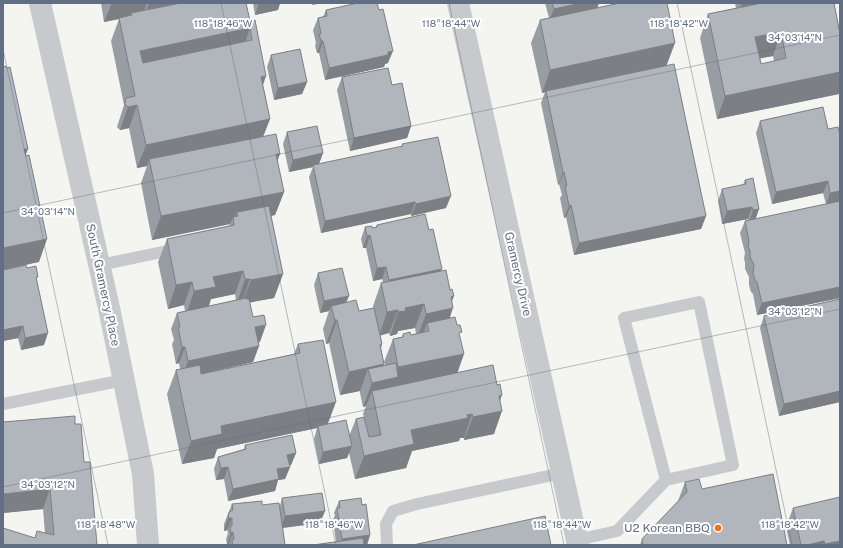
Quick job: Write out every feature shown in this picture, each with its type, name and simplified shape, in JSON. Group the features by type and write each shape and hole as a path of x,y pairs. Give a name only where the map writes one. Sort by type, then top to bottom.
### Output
{"street":[{"name":"South Gramercy Place","path":"40,3 100,265 143,474 148,545"},
{"name":"Gramercy Drive","path":"458,3 577,542"}],"lane":[{"path":"100,265 187,247"},
{"path":"577,542 618,531 666,480 734,465 699,302 624,318 666,480"},
{"path":"3,404 124,380"},
{"path":"388,545 386,524 393,511 417,504 562,473"}],"building":[{"path":"181,3 246,3 250,21 255,20 266,76 261,77 270,119 146,145 137,105 128,107 125,104 126,98 135,96 119,18 132,15 131,13","holes":["250,28 252,40 143,63 140,51"]},
{"path":"358,3 377,3 379,10 383,9 393,51 388,52 388,55 329,68 323,41 321,41 319,34 321,34 318,18 327,16 326,10"},
{"path":"552,3 581,3 554,9"},
{"path":"620,3 667,3 675,43 550,70 540,20"},
{"path":"762,3 834,3 840,34 840,72 725,96 708,14","holes":["781,32 786,58 761,64 755,37"]},
{"path":"300,49 307,82 278,88 271,55"},
{"path":"674,64 706,216 579,243 571,205 569,206 565,186 567,186 546,91"},
{"path":"6,66 7,68 10,67 28,149 24,149 26,156 29,155 47,239 3,248 3,67"},
{"path":"388,68 392,85 402,83 411,126 354,138 342,77"},
{"path":"823,107 828,129 838,127 840,135 840,191 830,193 828,181 776,192 760,121"},
{"path":"317,126 323,153 293,160 287,132"},
{"path":"276,134 280,154 276,154 284,192 161,216 149,159"},
{"path":"438,137 451,196 325,221 313,165"},
{"path":"753,178 759,209 753,210 752,207 727,211 722,189 746,184 745,180"},
{"path":"840,201 840,287 762,303 757,282 753,273 754,265 750,257 748,246 749,241 745,221"},
{"path":"269,206 283,274 251,280 245,279 243,271 213,277 216,287 194,291 192,282 176,285 167,239 234,225 233,217 238,216 237,212"},
{"path":"425,214 429,230 433,229 442,269 389,280 386,267 377,268 370,235 367,236 365,227 377,227 377,225"},
{"path":"26,265 27,268 36,266 38,277 36,277 48,333 25,338 23,326 3,330 3,270"},
{"path":"342,268 349,296 324,301 318,273"},
{"path":"446,270 450,290 452,289 454,296 451,297 453,308 426,314 424,304 405,308 406,311 398,312 398,310 387,312 381,283"},
{"path":"246,298 249,299 253,317 264,315 266,325 255,327 259,346 188,361 185,347 182,347 177,313"},
{"path":"840,299 840,391 784,404 764,316"},
{"path":"356,300 359,311 374,308 382,344 380,345 384,364 349,372 337,320 335,320 331,306"},
{"path":"455,317 457,325 460,325 462,332 459,333 464,354 398,367 393,339 403,337 403,334 410,332 411,335 429,331 427,323"},
{"path":"323,340 336,402 221,426 222,434 191,441 176,370 200,365 201,374 300,353 298,344"},
{"path":"396,363 398,377 372,383 368,369"},
{"path":"493,365 497,385 500,384 502,395 499,396 502,411 473,417 472,414 467,415 468,418 411,430 414,444 364,456 356,419 364,417 369,437 381,435 372,391"},
{"path":"75,416 75,424 81,424 84,462 90,462 97,545 3,545 3,528 35,538 37,531 54,535 50,489 3,494 3,422"},
{"path":"346,420 352,446 323,452 318,426"},
{"path":"292,435 296,453 287,455 290,467 277,469 279,479 233,489 228,467 221,468 218,457 246,449 245,445"},
{"name":"U2 Korean BBQ","path":"773,474 787,545 643,545 642,539 687,492 685,482 699,479 702,489"},
{"path":"322,493 325,511 285,516 282,498"},
{"path":"840,497 840,541 825,544 824,541 801,545 793,508"},
{"path":"361,498 362,505 366,504 370,535 342,539 337,508 340,508 339,501"},
{"path":"262,501 262,505 279,503 285,545 233,545 233,532 231,533 230,526 232,526 232,518 228,518 229,512 233,510 232,504"},
{"path":"545,516 551,545 413,545"},
{"path":"363,538 364,545 313,545"}],"place":[{"name":"U2 Korean BBQ","path":"718,528"}]}
